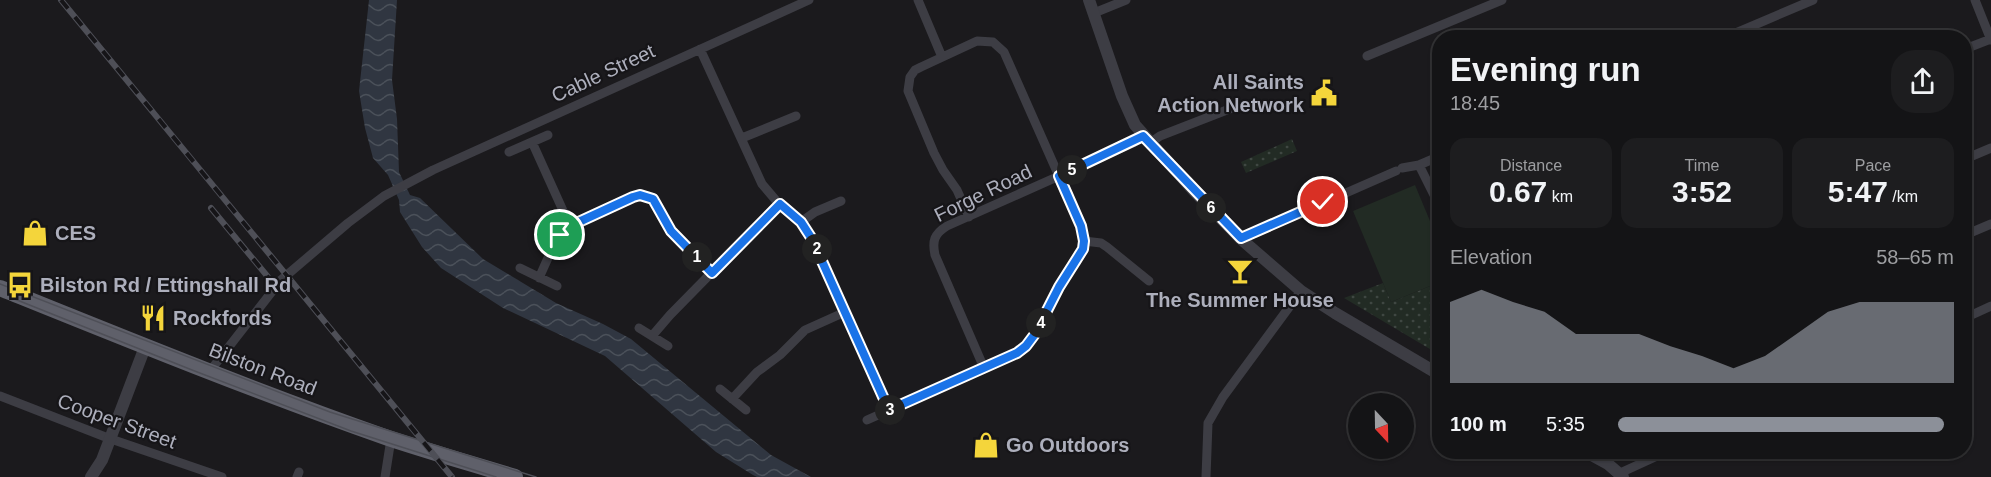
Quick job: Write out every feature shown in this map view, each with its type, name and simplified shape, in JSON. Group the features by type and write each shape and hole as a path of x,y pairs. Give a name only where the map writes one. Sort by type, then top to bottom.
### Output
{"highway":[{"name":"Bilston Road","path":"0,288 144,347 391,439 515,477"}],"street":[{"name":"Cable Street","path":"210,371 281,280 348,223 384,196 413,180 809,0"},
{"path":"918,0 942,57"},
{"path":"1089,0 1127,110 1147,140 1241,238 1301,291 1335,314 1432,370"},
{"path":"1094,13 1126,0"},
{"path":"1367,56 1502,0"},
{"path":"1743,30 1813,0"},
{"path":"1972,46 1991,39 1975,0"},
{"path":"867,420 1017,353 1026,346 1083,249 1081,226 1004,52 993,42 977,41 915,70 910,77 908,91 934,153 943,171 957,190 969,216"},
{"path":"700,49 762,184 801,222 812,239 889,410"},
{"name":"Forge Road","path":"984,368 935,255 933,242 941,230 1059,176 1232,108"},
{"path":"742,138 796,116"},
{"path":"509,152 548,135"},
{"path":"532,142 570,226"},
{"path":"1972,156 1991,148"},
{"path":"1241,238 1399,169 1432,159"},
{"path":"1419,165 1432,191"},
{"path":"539,278 556,240 570,226 640,195 647,196 656,203 671,231 712,273"},
{"path":"801,222 815,212 841,201"},
{"path":"652,336 780,204"},
{"path":"1972,232 1991,224"},
{"path":"1084,241 1101,243 1149,281"},
{"path":"520,268 557,286"},
{"path":"1206,477 1208,423 1223,397 1301,291"},
{"path":"1972,315 1991,306"},
{"path":"732,399 757,372 780,355 805,330 845,312"},
{"path":"639,328 668,346"},
{"path":"91,477 102,460 108,438 144,347"},
{"path":"720,389 746,410"},
{"name":"Cooper Street","path":"0,396 108,438 222,477"},
{"path":"385,477 391,439"},
{"path":"1599,459 1621,475 1652,459"}],"shaded area":[{"path":"1292,139 1297,151 1246,173 1241,162"},
{"path":"1415,185 1432,226 1432,285 1391,302 1353,211"},
{"path":"1383,283 1391,302 1432,285 1432,350 1344,298"}],"water":[{"path":"369,0 397,0 392,80 397,119 399,172 410,195 420,198 483,259 556,303 631,339 771,455 811,477 757,477 753,475 716,452 605,356 503,308 441,268 422,247 400,212 399,200 388,175 373,158 359,91"}],"tram line":[{"path":"0,284 330,412 536,477"},
{"path":"12,298 351,431 496,477"}],"railway":[{"path":"61,0 452,477"},
{"path":"211,208 268,277"}],"place":[{"name":"All Saints Action Network","path":"1324,93"},
{"name":"CES","path":"35,233"},
{"name":"The Summer House","path":"1240,271"},
{"name":"Bilston Rd / Ettingshall Rd","path":"20,285"},
{"name":"Rockfords","path":"153,318"},
{"name":"Go Outdoors","path":"986,445"}],"route":[{"path":"560,235 570,226 633,197 647,196 656,203 671,231 712,273 780,204 801,222 812,239 889,410 1017,353 1035,334 1059,287 1083,249 1081,226 1059,176 1143,136 1241,238 1323,202"}]}
